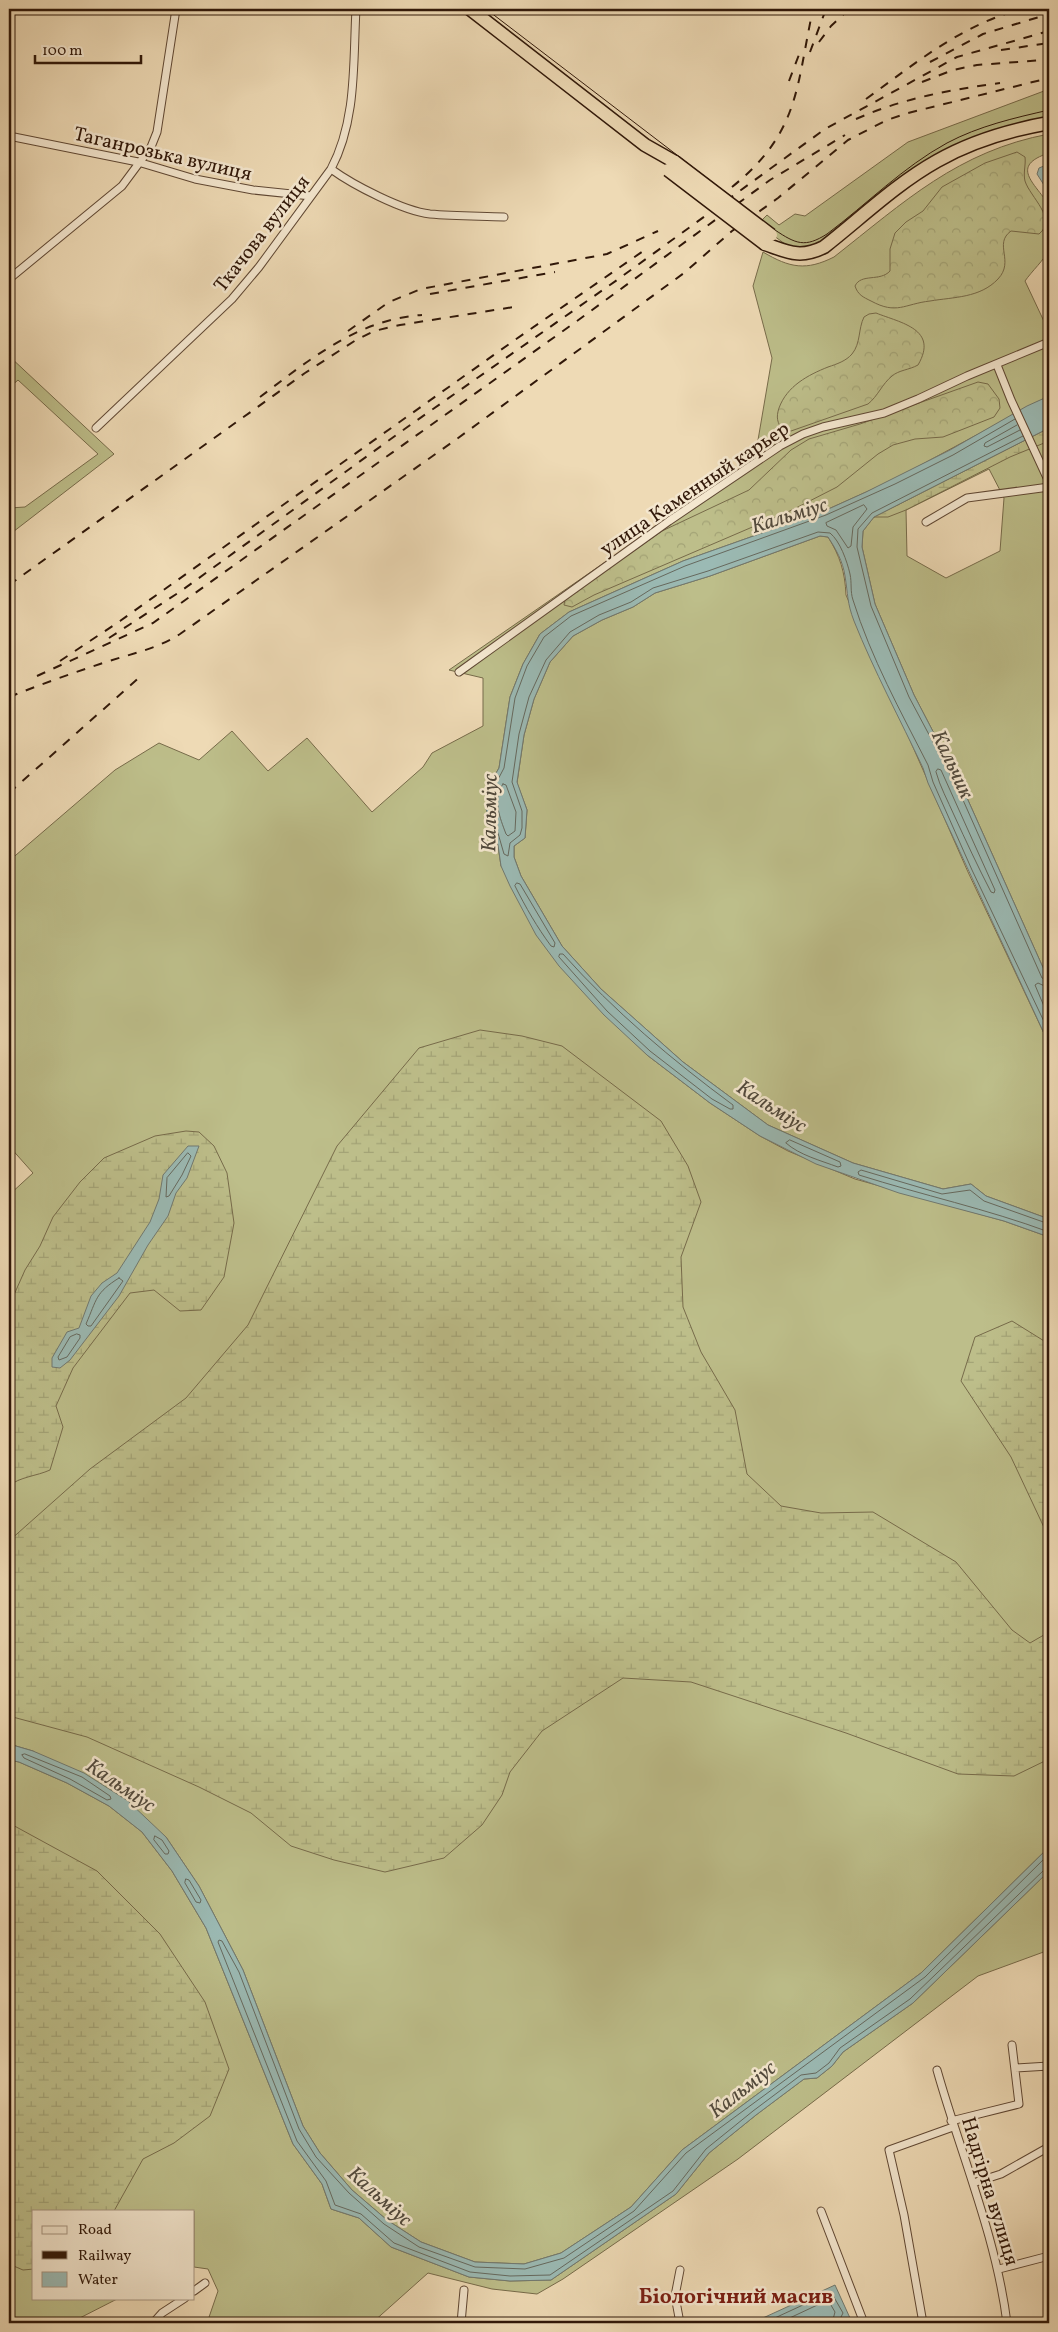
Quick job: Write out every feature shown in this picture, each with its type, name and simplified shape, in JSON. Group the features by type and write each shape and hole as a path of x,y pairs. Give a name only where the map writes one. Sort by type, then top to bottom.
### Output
{"highway":[{"path":"470,9 671,166 768,240 788,252 806,254 824,247 916,175 960,150 998,134 1049,123"}],"street":[{"path":"9,279 118,190 155,140 176,9"},
{"name":"Ткачова вулиця","path":"96,428 232,299 259,267 332,169 340,151 350,112 356,9"},
{"name":"Таганрозька вулиця","path":"9,136 138,162 214,183 253,190 312,196"},
{"path":"332,169 346,180 416,211 428,214 504,217"},
{"name":"улица Каменный карьер","path":"459,672 669,521 780,446 803,434 823,427 884,413 1049,342"},
{"path":"997,365 1049,482"},
{"path":"926,522 966,498 1049,486"},
{"path":"923,2323 904,2215 889,2150 952,2124 1019,2104 1012,2045"},
{"path":"1015,2068 1049,2066"},
{"name":"Надгірна вулиця","path":"937,2070 952,2124 973,2184 999,2270 1007,2323"},
{"path":"973,2184 1000,2174 1048,2148"},
{"path":"821,2211 864,2323"},
{"path":"999,2270 1049,2256"},
{"path":"680,2270 675,2296 680,2323"},
{"path":"195,2290 205,2282"},
{"path":"461,2323 464,2290"},
{"path":"153,2323 162,2313 182,2300"}],"green space":[{"path":"1044,91 1049,91 1049,119 986,135 814,248 789,247 758,224 767,215 779,225 795,214 805,216 908,142"},
{"path":"1049,134 1049,153 1037,158 1030,164 1028,169 1032,182 1048,204 1050,247 1044,258 1025,281 1049,332 1049,396 893,480 824,511 683,561 569,612 540,634 523,664 510,697 499,768 489,785 501,866 626,1034 647,1055 710,1103 760,1136 788,1151 855,1179 1004,1221 1049,1237 1049,1847 921,1973 682,2150 631,2207 561,2253 524,2264 475,2262 421,2242 387,2220 352,2190 320,2153 303,2126 243,1970 199,1886 166,1837 33,1751 9,1744 9,1195 33,1173 9,1146 9,861 115,770 159,743 199,760 232,731 268,771 307,738 372,812 423,767 432,753 483,726 483,678 449,670 766,451 758,440 772,358 753,286 763,252 782,262 798,266 815,264 834,257 909,198 959,166 1017,142"},
{"path":"1017,152 1025,157 1025,181 1041,208 1046,222 1039,234 1011,231 1006,236 1003,247 1005,266 998,279 983,290 975,293 894,308 880,305 859,294 855,286 858,282 866,278 881,276 890,271 890,249 895,233 906,222 923,211 942,187 985,163"},
{"path":"876,313 906,324 921,335 924,343 923,353 918,365 892,376 868,404 791,431 783,430 778,422 778,414 787,393 799,382 850,356 857,345 864,317"},
{"path":"9,356 114,454 9,535 9,508 25,507 98,454 18,380 9,388"},
{"path":"978,382 988,384 999,399 1000,408 994,417 943,437 915,439 893,445 878,454 837,487 792,510 594,595 572,607 564,605 565,599 662,531 749,490 791,450 809,439 860,424"},
{"path":"1049,428 1049,981 963,789 914,695 875,604 862,547 863,531 874,517","holes":["989,469 1004,498 1000,551 946,578 907,556 906,510"]},
{"path":"1049,428 1049,441 1010,457 906,510 888,517 874,517"},
{"path":"820,536 828,537 836,551 843,572 846,595 968,872 1049,1044 1049,1219 986,1196 971,1184 943,1189 853,1163 768,1125 683,1062 601,989 562,946 521,876 514,857 514,846 525,838 527,810 517,783 524,735 534,699 550,662 573,636 602,620 633,607 655,593 710,576"},
{"path":"480,1030 522,1036 562,1046 661,1121 688,1166 701,1202 681,1257 683,1307 701,1352 735,1410 747,1474 781,1506 821,1513 873,1512 956,1562 1012,1630 1030,1643 1049,1632 1049,1759 1014,1776 958,1774 846,1733 691,1682 623,1678 542,1731 510,1772 502,1795 482,1825 444,1858 385,1872 334,1860 291,1846 251,1813 199,1787 87,1737 9,1716 9,1541 90,1469 186,1398 248,1325 337,1146 419,1048"},
{"path":"186,1131 199,1132 214,1146 227,1173 234,1223 224,1277 201,1310 180,1311 154,1290 130,1293 73,1368 56,1406 63,1427 50,1470 9,1486 9,1306 25,1270 40,1246 53,1217 80,1182 104,1158 155,1136"},
{"path":"1012,1321 1049,1344 1049,1538 1011,1457 961,1381 975,1337"},
{"path":"9,1760 19,1762 67,1783 109,1806 142,1832 172,1871 206,1928 293,2144 322,2184 331,2209 359,2218 391,2247 469,2277 510,2281 551,2280 676,2194 709,2153 756,2115 804,2079 817,2078 832,2066 843,2052 913,2003 1049,1871 1049,1950 978,1976 738,2159 563,2279 537,2294 492,2289 428,2273 372,2323 207,2323 218,2291 208,2269 195,2267 195,2210 32,2210 32,2300 115,2300 70,2323 9,2323"},
{"path":"9,1823 97,1871 160,1934 205,2002 229,2069 210,2116 174,2143 143,2159 115,2210 32,2210 32,2269 23,2270 9,2264"}],"water":[{"path":"1049,164 1049,193 1037,174 1039,168"},
{"name":"Кальміус","path":"1049,396 1049,428 874,517 863,531 862,547 875,604 914,695 963,789 1049,981 1049,1044 928,783 923,768 862,640 850,609 843,566 828,537 820,536 710,576 655,593 633,607 602,620 573,636 550,662 534,699 524,735 517,782 527,810 525,838 514,846 514,857 521,876 562,946 601,989 683,1062 768,1125 853,1163 943,1189 971,1184 986,1196 1049,1219 1049,1237 1004,1221 899,1193 816,1164 760,1136 710,1103 647,1055 604,1015 559,966 536,935 510,886 501,866 498,845 486,809 489,785 499,768 510,697 523,664 540,634 569,612 683,561 824,511 950,450 1027,406"},
{"path":"188,1146 199,1146 187,1178 176,1193 168,1216 148,1245 119,1296 70,1360 60,1368 52,1367 52,1358 67,1332 79,1328 91,1296 102,1283 117,1273 150,1222 159,1199 163,1175"},
{"path":"9,1744 33,1751 84,1773 128,1801 166,1837 199,1886 243,1970 303,2126 320,2153 352,2190 387,2220 421,2242 475,2262 524,2264 561,2253 631,2207 682,2150 921,1973 1049,1847 1049,1871 913,2003 843,2052 832,2066 817,2078 804,2079 756,2115 709,2153 676,2194 551,2280 510,2281 469,2277 391,2247 359,2218 331,2209 322,2184 293,2144 206,1928 172,1871 142,1832 109,1806 67,1783 19,1762 9,1760"},
{"path":"835,2285 850,2318 838,2323 752,2323"}],"tram line":[{"path":"486,9 775,230 795,241 806,243 827,234 900,174 947,143 984,127 1049,110"}],"railway":[{"path":"732,187 754,167 771,147 783,127 792,107 798,85 813,9"},
{"path":"810,52 826,9"},
{"path":"819,42 831,26 849,9"},
{"path":"866,99 940,46 978,25 1021,9"},
{"path":"930,62 983,34 1049,14"},
{"path":"109,638 181,591 825,129 957,57 1049,31"},
{"path":"1001,50 1049,43"},
{"path":"789,81 800,52"},
{"path":"922,82 953,70 977,65 1043,60"},
{"path":"9,697 111,660 151,648 180,634 454,441 684,273 732,231 778,198 848,140 887,120 908,113 1049,78"},
{"path":"856,119 909,100 1000,83"},
{"path":"37,676 153,623 577,321 770,180 845,135"},
{"path":"348,331 389,302 421,289 607,254 658,231"},
{"path":"60,661 120,621 512,342 649,247"},
{"path":"430,294 555,272"},
{"path":"9,585 305,373 356,340 374,331 400,325 520,306"},
{"path":"260,397 316,356 356,333 377,324 399,318 422,315"},
{"path":"9,793 142,675"}],"district":[{"name":"Біологічний масив","path":"736,2296"}],"water label":[{"name":"Кальчик","path":"953,764"}]}
